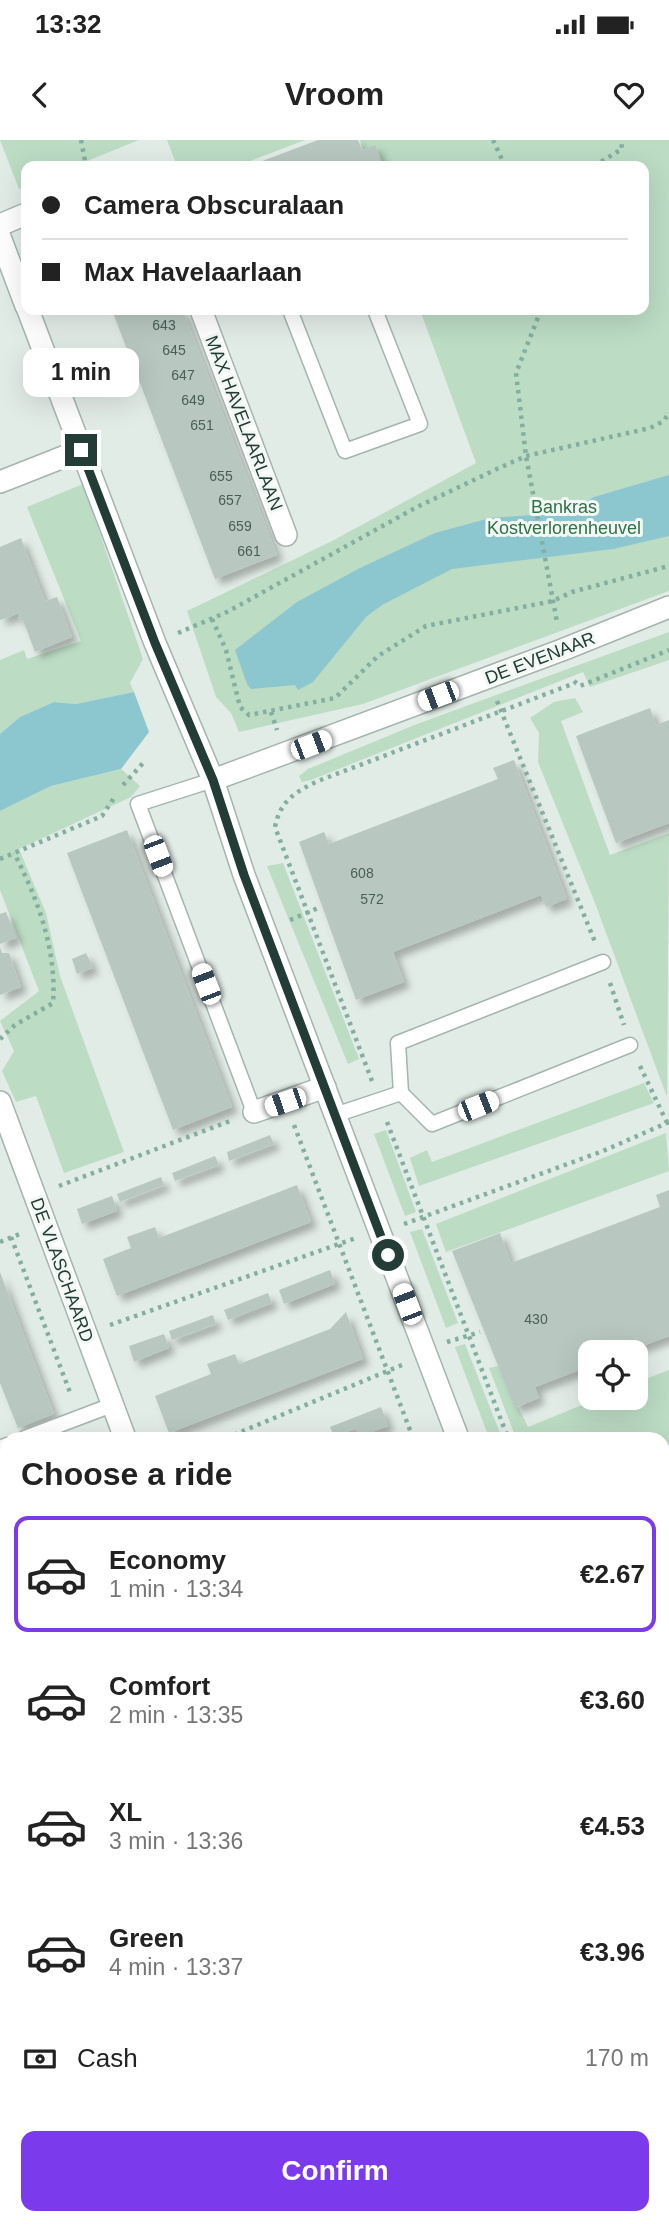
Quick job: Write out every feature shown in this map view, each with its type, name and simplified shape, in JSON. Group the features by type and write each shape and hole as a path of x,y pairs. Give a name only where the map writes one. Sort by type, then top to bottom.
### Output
{"street":[{"path":"0,225 21,216"},
{"path":"0,237 21,292"},
{"path":"30,315 155,643 213,780 244,875 456,1432"},
{"name":"MAX HAVELAARLAAN","path":"203,315 286,535"},
{"path":"0,482 81,450"},
{"name":"DE EVENAAR","path":"213,780 669,607"},
{"path":"254,1112 325,1087"},
{"name":"DE VLASCHAARD","path":"0,1102 123,1432"}],"lane":[{"path":"292,315 345,450 420,424 377,315"},
{"path":"213,780 138,804 254,1112"},
{"path":"603,962 398,1043 401,1093 432,1124 630,1045"},
{"path":"335,1115 401,1093"},
{"path":"42,1432 112,1405"}],"path":[{"path":"81,140 85,161"},
{"path":"493,140 503,161"},
{"path":"602,161 622,149 621,140"},
{"path":"539,315 516,373 526,456 546,566"},
{"path":"155,643 212,619 417,507 526,456 650,428 664,421 669,412"},
{"path":"212,619 226,650 240,707 249,715 335,698 378,656 426,626 553,601 572,592 669,566"},
{"path":"489,677 603,962 630,1045 669,1127"},
{"path":"506,1432 275,827 278,810 294,792 575,683"},
{"path":"0,859 102,816 127,778 144,762"},
{"path":"0,1039 15,1025 53,1003 55,975 41,916 14,853"},
{"path":"285,1102 411,1432"},
{"path":"35,1195 254,1112"},
{"path":"11,1237 80,1418"},
{"path":"241,1432 388,1374 425,1352 468,1333 480,1332"}],"green space":[{"path":"0,140 139,140 87,161 21,161 19,189"},
{"path":"167,140 305,140 250,161 175,161"},
{"name":"Bankras Kostverlorenheuvel","path":"360,140 669,140 669,591 363,704 239,732 231,713 216,697 187,611 332,541 476,463 422,315 649,315 649,161 367,161"},
{"path":"83,484 143,659 130,683 134,692 76,704 54,702 20,717 0,734 0,660 24,650 27,659 81,641 27,507"},
{"path":"669,632 669,660 590,687 583,672 311,780 302,782 299,776 308,769 417,724"},
{"path":"575,698 583,712 561,721 610,855 669,833 667,1097 595,903 538,762 539,733 530,718 554,702"},
{"path":"121,769 140,786 131,797 19,849 46,913 60,976 124,1152 64,1173 36,1096 16,1102 2,1071 14,1051 0,1021 39,991 0,890 0,811 51,786"},
{"path":"283,863 359,1059 348,1064 267,866"},
{"path":"644,1083 654,1103 419,1186 410,1158 427,1150 432,1162"},
{"path":"386,1130 416,1212 405,1216 374,1134"},
{"path":"666,1133 669,1171 446,1252 436,1224"},
{"path":"422,1229 458,1323 446,1328 410,1232"},
{"path":"465,1344 500,1432 487,1432 455,1347"},
{"path":"498,1366 528,1427 578,1407 578,1410 648,1410 648,1378 669,1370 669,1432 514,1432 489,1368"}],"water":[{"path":"669,475 669,536 613,549 452,569 382,605 366,617 313,682 298,690 295,685 251,689 247,684 235,650 297,602 360,568 435,533 490,518 547,514 576,508 594,497"},
{"path":"134,692 149,732 121,769 51,786 0,811 0,734 20,717 54,702 76,704"}],"building":[{"path":"318,140 358,140 362,150 375,145 381,161 262,161"},
{"path":"114,315 185,315 277,555 215,579"},
{"path":"21,538 45,601 57,597 72,637 35,652 23,620 20,621 18,616 20,613 0,620 0,547"},
{"path":"650,708 656,725 669,720 669,823 616,843 576,736"},
{"path":"514,760 567,899 546,907 541,895 393,952 404,982 356,1000 299,842 324,832 329,844 498,779 493,768"},
{"path":"127,830 232,1107 173,1130 67,853"},
{"path":"6,912 16,938 0,944 0,914"},
{"path":"0,947 2,953 9,953 21,987 0,995"},
{"path":"86,953 93,968 77,974 72,959"},
{"path":"270,1135 274,1144 229,1161 227,1152"},
{"path":"215,1156 219,1165 175,1181 172,1173"},
{"path":"161,1177 164,1185 120,1202 117,1194"},
{"path":"297,1185 311,1222 117,1296 103,1259 131,1248 127,1237 155,1227 159,1238"},
{"path":"669,1190 669,1336 648,1344 648,1340 578,1340 578,1371 535,1387 539,1398 515,1408 452,1251 500,1233 511,1263 660,1207 656,1195"},
{"path":"112,1196 117,1211 82,1224 77,1209"},
{"path":"330,1270 335,1284 284,1304 279,1290"},
{"path":"0,1272 54,1414 18,1428 0,1383"},
{"path":"268,1293 272,1303 228,1320 224,1310"},
{"path":"346,1312 363,1359 169,1432 155,1396 211,1374 207,1364 235,1354 239,1364 330,1329"},
{"path":"213,1315 216,1324 172,1340 169,1331"},
{"path":"164,1334 169,1348 134,1362 129,1346"},
{"path":"381,1407 388,1426 372,1432 357,1432 356,1428 345,1432 332,1432 330,1427"}],"route":[{"path":"81,450 155,643 213,780 244,875 388,1255"}]}
